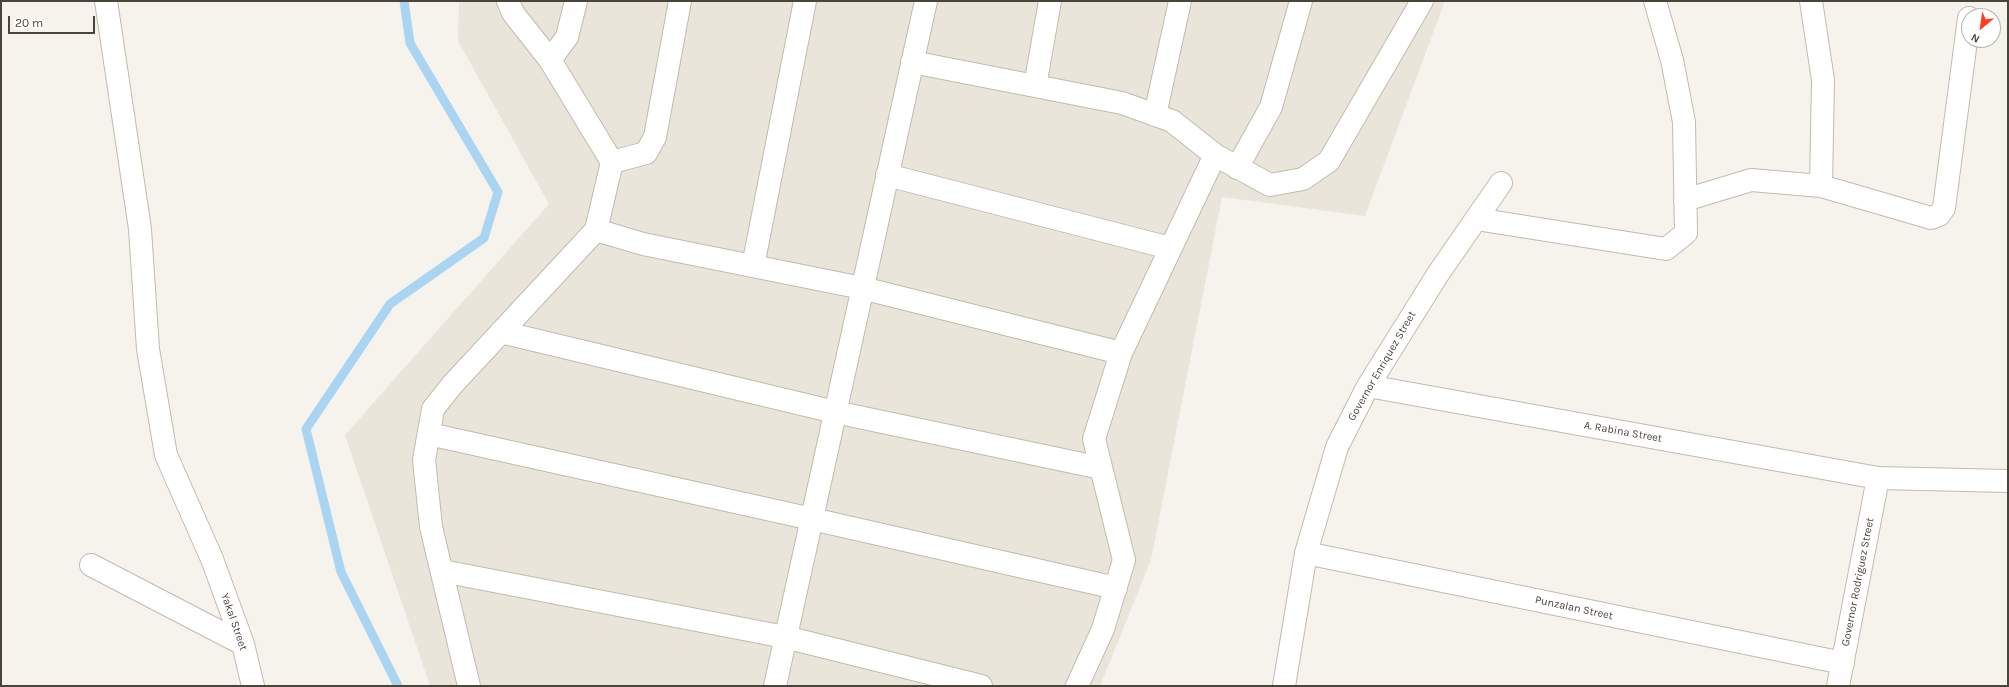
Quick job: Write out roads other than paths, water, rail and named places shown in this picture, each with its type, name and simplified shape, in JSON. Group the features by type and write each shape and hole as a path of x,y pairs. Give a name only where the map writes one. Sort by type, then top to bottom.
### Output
{"street":[{"name":"Yakal Street","path":"106,1 140,229 148,350 166,455 212,559 243,644 253,686"},
{"path":"469,686 431,527 424,460 433,409 452,385 596,230 612,162 550,60 513,13 508,1"},
{"path":"550,60 567,37 576,1"},
{"path":"612,162 646,153 655,137 680,1"},
{"path":"752,266 805,1"},
{"path":"775,686 926,1"},
{"path":"1035,86 1050,1"},
{"path":"1155,115 1180,1"},
{"path":"1237,168 1271,108 1300,1"},
{"path":"912,62 1122,103 1172,121 1215,154 1237,168 1270,185 1303,179 1329,161 1422,1"},
{"path":"1476,219 1666,249 1686,233 1684,122 1672,60 1655,1"},
{"path":"1811,1 1823,80 1821,186"},
{"path":"1685,200 1751,180 1821,186 1931,218 1939,215 1944,208 1965,48"},
{"path":"1077,686 1103,629 1124,560 1094,439 1121,352 1215,154"},
{"path":"887,175 1170,248"},
{"name":"Governor Enriquez Street","path":"1284,686 1306,553 1336,447 1368,386 1438,274 1501,183"},
{"path":"596,230 643,244 862,288 1121,352"},
{"path":"501,332 835,412 1101,468"},
{"name":"A. Rabina Street","path":"1368,386 1878,478 2008,482"},
{"path":"429,434 1116,588"},
{"name":"Governor Rodriguez Street","path":"1838,686 1878,478"},
{"name":"Punzalan Street","path":"1306,553 1843,663"},
{"path":"91,565 243,644"},
{"path":"442,571 786,637 981,686"}],"waterway":[{"path":"398,686 341,572 306,429 390,304 484,238 498,192 410,43 404,1"}]}
